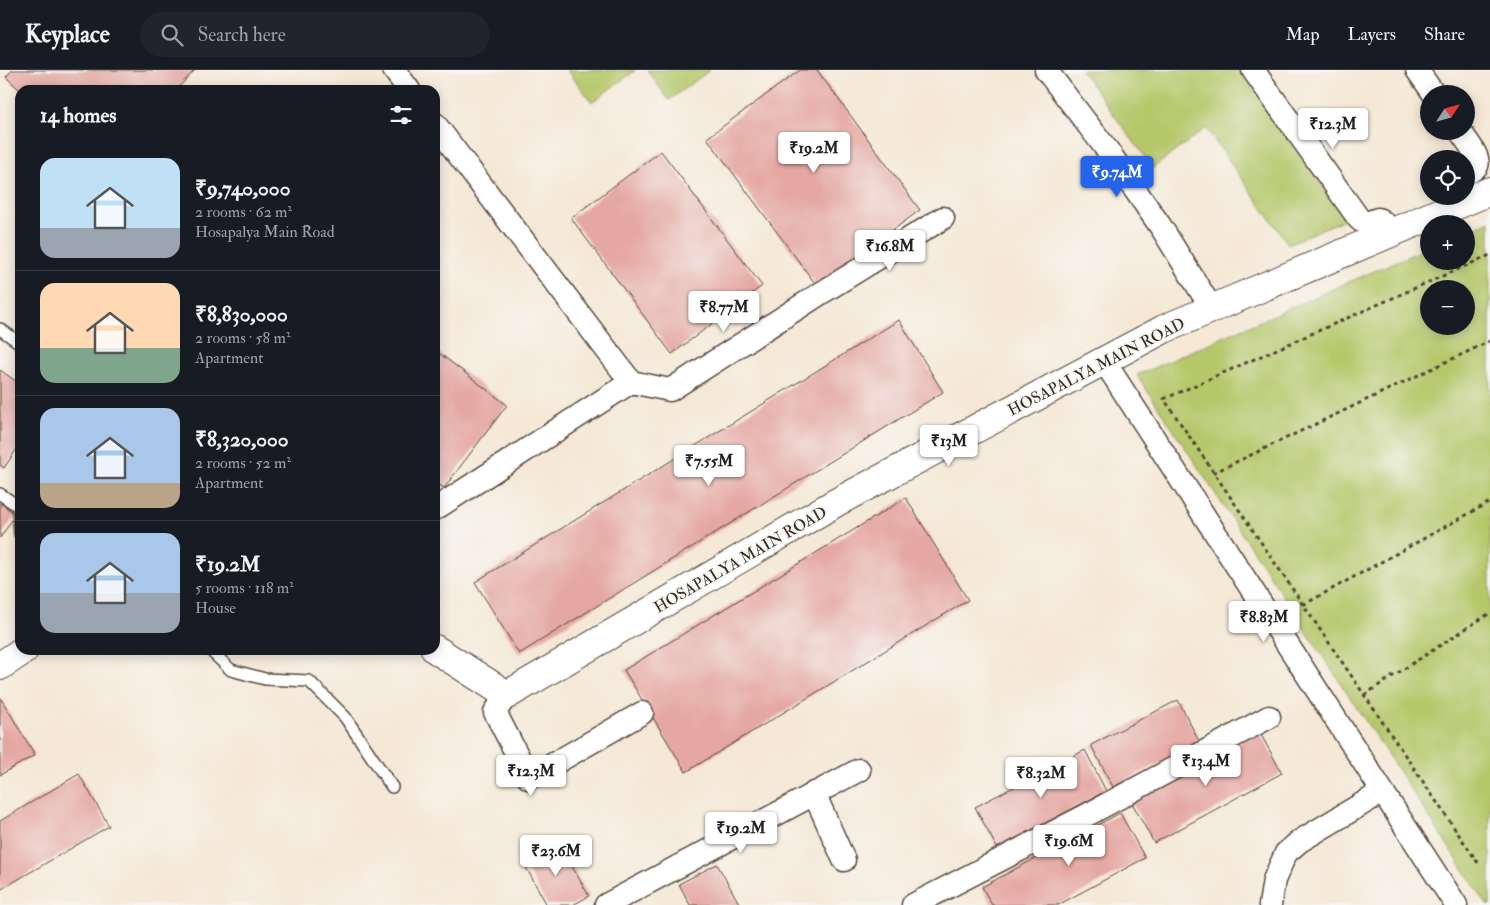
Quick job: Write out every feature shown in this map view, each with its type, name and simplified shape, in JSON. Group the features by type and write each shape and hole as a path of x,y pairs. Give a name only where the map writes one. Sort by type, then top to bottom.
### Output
{"street":[{"path":"394,70 405,85"},
{"path":"1046,70 1108,151 1160,227 1212,309"},
{"path":"1253,70 1358,219 1367,223 1378,218 1390,234"},
{"path":"1417,70 1428,85"},
{"path":"440,131 631,382 670,390 943,218"},
{"path":"1475,154 1478,163 1475,178"},
{"name":"HOSAPALYA MAIN ROAD","path":"507,695 837,502 1164,329 1390,234 1442,205"},
{"path":"1104,361 1456,905"},
{"path":"440,504 631,382"},
{"path":"440,652 507,695 495,712 529,778 642,713"},
{"path":"0,666 16,655"},
{"path":"913,905 1087,815 1269,717"},
{"path":"606,905 859,770"},
{"path":"1270,905 1274,880 1286,853 1300,841 1382,792"},
{"path":"814,793 844,860"}],"lane":[{"path":"0,329 15,340"},
{"path":"0,494 15,502"},
{"path":"215,655 231,670 265,679 309,681 345,717 392,786"}],"path":[{"path":"1478,863 1164,399 1490,254"},
{"path":"1214,473 1490,341"},
{"path":"1303,605 1490,502"},
{"path":"1364,695 1490,613"}],"green space":[{"path":"567,70 636,70 592,102"},
{"path":"647,70 710,70 669,100"},
{"path":"1081,70 1242,70 1345,219 1288,244 1206,128 1153,168"},
{"path":"1490,221 1490,905 1487,905 1137,375 1420,251 1420,270 1475,270 1475,227"}],"building":[{"path":"12,70 195,70 181,85 15,85 6,77"},
{"path":"800,70 817,70 920,210 817,286 707,138"},
{"path":"661,151 762,286 672,354 571,218"},
{"path":"899,320 943,392 519,654 475,582"},
{"path":"440,354 507,405 444,488 440,485"},
{"path":"0,370 15,380 15,452 4,468 0,465"},
{"path":"906,498 968,600 686,772 624,670"},
{"path":"0,503 15,513 15,516 0,538"},
{"path":"0,697 35,755 0,775"},
{"path":"1178,700 1200,743 1113,787 1091,745"},
{"path":"1259,731 1282,773 1154,843 1131,801"},
{"path":"1085,750 1106,791 997,848 975,807"},
{"path":"79,774 109,826 0,890 0,821"},
{"path":"1120,813 1145,858 1058,905 992,905 982,887"},
{"path":"558,842 589,896 573,905 547,905 523,862"},
{"path":"717,864 740,905 690,905 679,884"}]}
